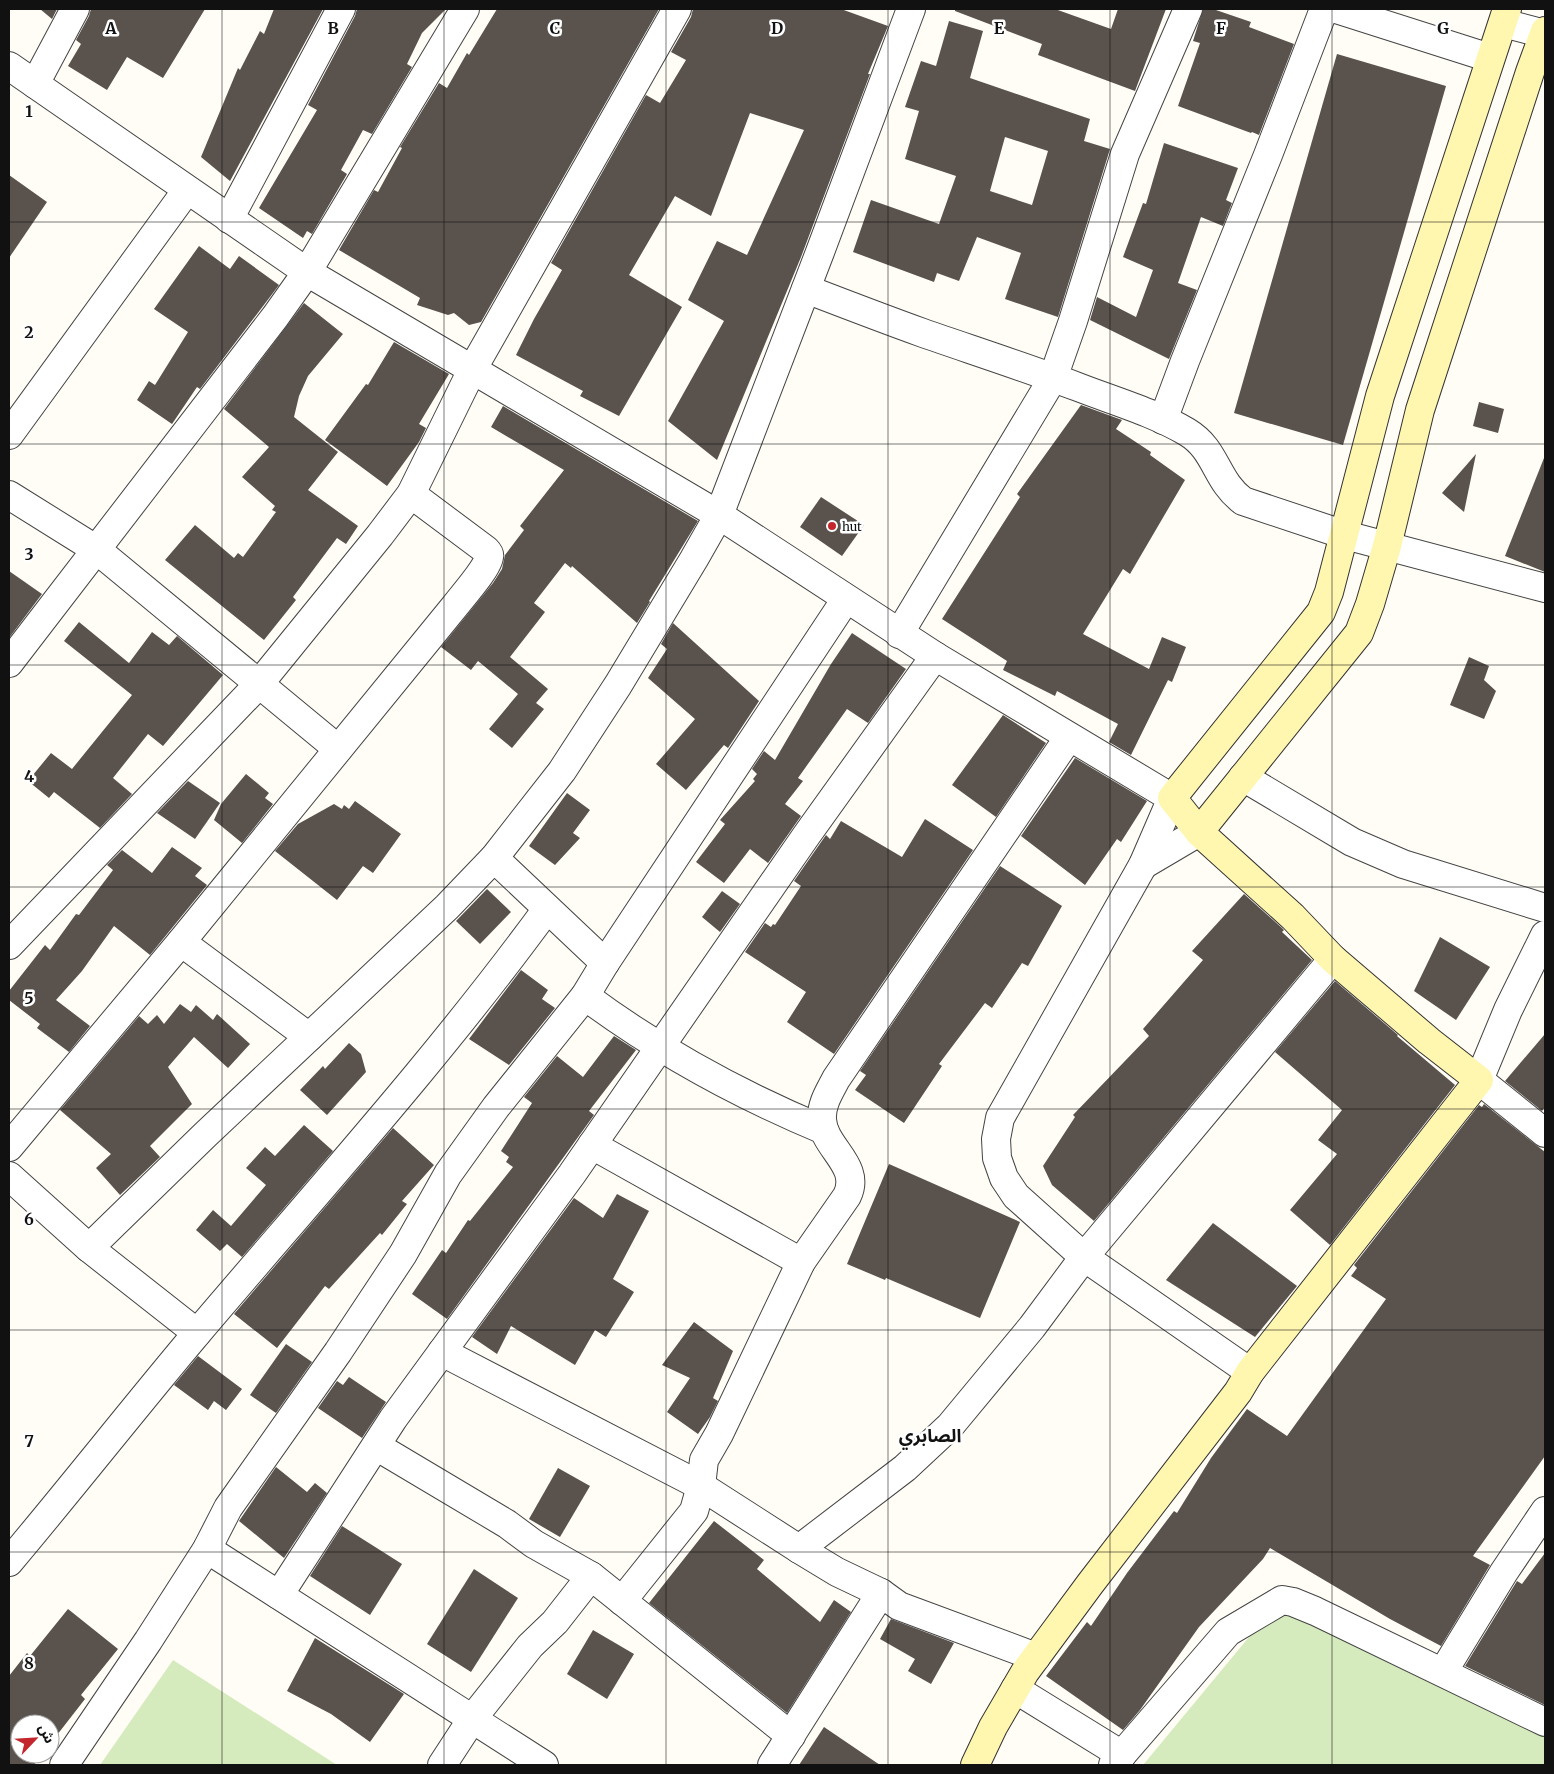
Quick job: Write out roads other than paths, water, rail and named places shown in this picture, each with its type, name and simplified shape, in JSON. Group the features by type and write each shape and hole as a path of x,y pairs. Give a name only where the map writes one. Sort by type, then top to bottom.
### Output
{"street":[{"path":"34,84 75,9"},
{"path":"229,219 341,9"},
{"path":"9,663 307,272 465,9"},
{"path":"9,945 259,684 411,494 472,370 678,9"},
{"path":"89,1248 205,1135 447,907 494,858 567,763 623,677 719,515 806,290 911,9"},
{"path":"899,634 1053,378 1073,321 1125,154 1188,9"},
{"path":"1163,420 1324,9"},
{"path":"1336,9 1372,14 1490,58"},
{"path":"1143,865 1198,832 1359,633 1370,604 1387,546 1420,410 1530,72 1545,32 1505,16 1380,396 1330,592 1321,612 1172,798 1143,865 1000,1118 996,1139 997,1158 1004,1178 1016,1196 1084,1257 1250,1372"},
{"path":"9,66 307,272 719,515 899,634 1172,798 1198,832 1293,917 1333,959 1429,1040 1545,1133"},
{"path":"9,435 187,190"},
{"path":"806,290 1053,378 1163,420 1188,432 1202,442 1210,453 1223,482 1232,494 1243,501 1344,535 1545,588"},
{"path":"9,1147 181,942 482,571 490,554 411,494"},
{"path":"9,495 96,550 338,749"},
{"path":"64,1765 148,1641 207,1549 228,1508 338,1352 403,1254 448,1174 496,1107 585,996 846,599"},
{"path":"279,1595 376,1446 592,1145 806,836 935,656"},
{"path":"622,1601 694,1512 701,1486 704,1460 719,1434 801,1262 851,1187 851,1178 847,1167 824,1130 822,1118 825,1101 836,1079 1069,737"},
{"path":"1243,776 1352,842 1403,864 1545,908"},
{"path":"494,858 605,963"},
{"path":"9,1562 197,1334 456,1029 506,966 547,909"},
{"path":"975,1765 993,1727 1015,1688 1036,1657 1238,1392 1250,1372 1479,1080 1508,1010 1545,936"},
{"path":"181,942 309,1038"},
{"path":"799,1549 905,1468 950,1426 1032,1327 1084,1257 1333,959"},
{"path":"585,996 624,1025 660,1048 719,1080 824,1130"},
{"path":"592,1145 801,1262"},
{"path":"9,1176 89,1248 197,1334"},
{"path":"442,1352 701,1486 799,1549 838,1572 882,1593 899,1606 1036,1657"},
{"path":"376,1446 507,1524 534,1544 591,1576 791,1736"},
{"path":"1443,1672 1504,1572 1545,1511"},
{"path":"207,1549 544,1765"},
{"path":"442,1765 472,1719 530,1646 555,1622 591,1576"},
{"path":"772,1765 882,1593"},
{"path":"1015,1688 1118,1760 1228,1632 1282,1600 1293,1602 1315,1611 1545,1722"}],"place":[{"name":"hut","path":"832,526"}],"district":[{"name":"الصابري","path":"930,1435"}]}
